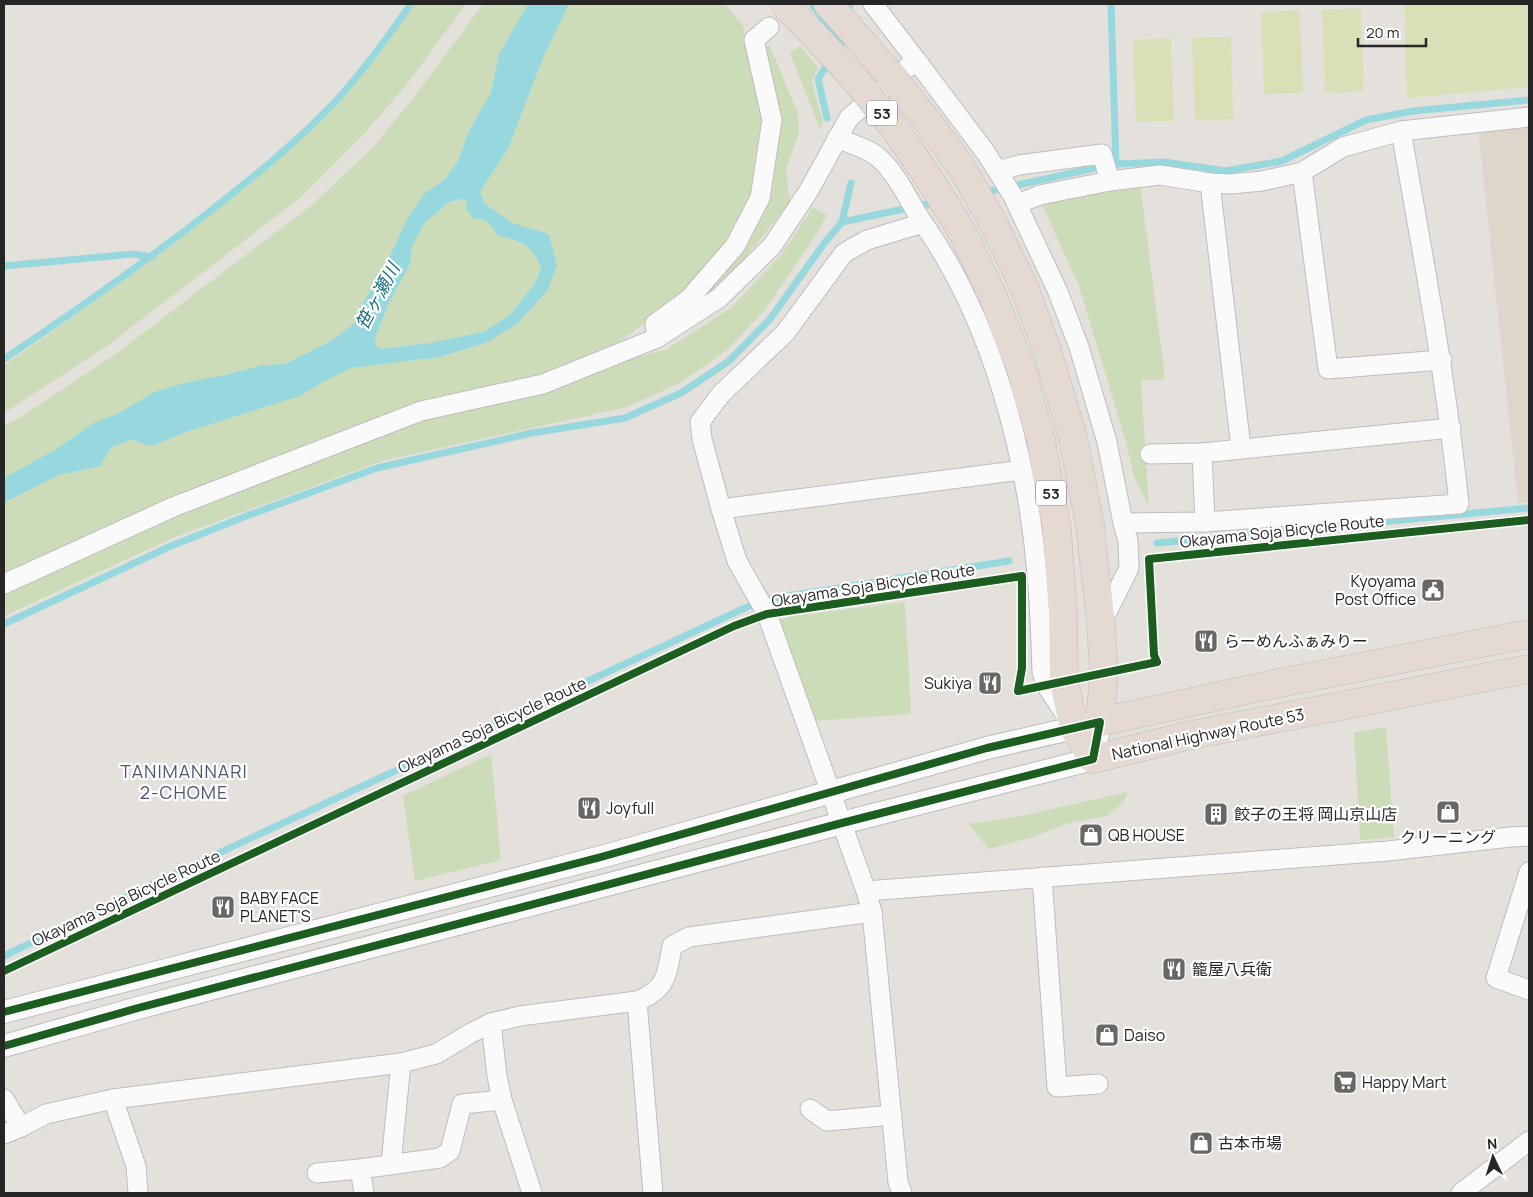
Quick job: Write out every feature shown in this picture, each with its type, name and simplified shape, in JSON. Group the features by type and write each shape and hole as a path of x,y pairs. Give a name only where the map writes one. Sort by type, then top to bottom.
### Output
{"highway":[{"name":"National Highway Route 53","path":"784,4 857,82 897,132 933,184 964,235 994,299 1020,366 1041,440 1057,530 1063,612 1064,681 1087,725 1093,759 1197,734 1529,669"},
{"name":"53","path":"828,4 875,55 921,112 960,166 992,221 1024,287 1048,350 1072,434 1090,524 1101,625 1104,673 1087,725"},
{"path":"1087,725 1280,683 1529,634"},
{"path":"1104,673 1124,697 1158,710"}],"street":[{"path":"873,4 1000,175 1015,200 1058,292 1079,347 1107,442 1128,541 1129,568 1101,625"},
{"path":"657,338 655,324 688,299 735,246 760,198 772,120 754,40 769,27"},
{"path":"4,584 173,507 421,411 543,384 657,338 720,298 772,246 808,192 849,118 916,60"},
{"path":"1015,200 1040,195 1108,172 1160,175 1210,183 1231,184 1262,181 1302,172 1342,148 1401,131 1529,117"},
{"path":"1123,523 1205,522 1459,504 1442,360 1401,131"},
{"path":"837,138 865,149 879,158 895,178 948,260 978,324 1009,416 1029,507 1037,573 1042,672 1046,685 1087,725"},
{"path":"1000,175 1019,165 1102,154 1108,172"},
{"path":"1302,172 1328,369 1442,360"},
{"path":"1210,183 1241,448"},
{"path":"902,1193 898,1182 872,912 767,614 738,561 721,509 702,438 700,422 721,394 785,333 844,253 866,240 920,219"},
{"path":"1150,454 1202,453 1451,428"},
{"path":"1202,453 1205,522"},
{"path":"721,509 1022,470"},
{"path":"4,1012 601,857 987,748 1087,725"},
{"path":"4,1046 138,1008 1093,759"},
{"path":"866,891 1388,851 1510,836 1529,836"},
{"path":"1529,872 1496,978 1529,990"},
{"path":"1042,877 1057,1087 1098,1084"},
{"path":"4,1099 12,1131 46,1114 113,1098 402,1063 436,1054 492,1023 520,1016 638,1001 651,996 666,978 672,946 689,937 872,912"},
{"path":"638,1001 653,1193"},
{"path":"492,1023 497,1076 502,1100 532,1193"},
{"path":"391,1164 402,1063"},
{"path":"113,1098 136,1166 138,1193"},
{"path":"317,1173 440,1158 450,1151 462,1104 502,1100"},
{"path":"810,1109 827,1121 892,1115"},
{"path":"1462,1193 1529,1141"},
{"path":"360,1169 364,1193"}],"shaded area":[{"path":"1529,122 1529,502 1518,503 1478,128"}],"green space":[{"path":"415,4 466,4 407,84 363,135 300,198 107,346 4,413 4,365 182,237 287,152 322,119 343,95 375,57"},
{"path":"483,4 528,4 499,54 491,92 468,133 458,161 445,179 425,193 381,274 362,304 357,321 333,340 285,364 263,365 154,392 117,414 93,423 58,448 4,478 4,426 21,417 114,355 312,205 374,146 418,92"},
{"path":"569,4 725,4 743,26 763,121 751,196 726,241 681,296 606,352 540,378 418,405 4,576 4,503 59,475 100,466 112,447 133,439 146,446 155,445 186,432 300,396 351,368 439,357 486,343 517,324 548,290 557,265 549,234 513,223 485,204 480,192 508,149 544,56"},
{"path":"1404,4 1529,4 1529,87 1407,98"},
{"path":"1361,8 1364,91 1325,93 1322,10"},
{"path":"1300,10 1303,93 1264,94 1261,12"},
{"path":"1231,37 1233,119 1195,120 1192,38"},
{"path":"1171,38 1174,121 1136,122 1133,40"},
{"path":"764,46 770,46 798,114 799,133 786,170 790,202 742,262 707,297 705,293 767,202"},
{"path":"800,46 818,67 812,82 823,123 820,129 790,53"},
{"path":"1140,182 1165,379 1141,381 1149,507 1134,476 1125,438 1079,286 1040,200"},
{"path":"462,199 467,201 473,218 488,222 497,235 513,239 530,249 541,269 535,283 510,315 483,332 430,343 381,349 375,345 376,335 389,303 410,264 412,247 424,224 449,202"},
{"path":"813,207 827,215 809,246 763,312 727,350 678,384 627,407 382,461 175,537 4,616 4,592 174,513 423,417 667,349 731,308 782,254"},
{"path":"905,602 911,714 814,721 777,621 791,616"},
{"path":"1386,727 1394,837 1360,840 1354,733"},
{"path":"491,754 501,860 415,881 403,796"},
{"path":"1128,792 1124,801 1107,816 1065,824 1036,836 989,849 968,824 1021,816"}],"water":[{"name":"笹ヶ瀬川","path":"528,4 569,4 544,56 508,149 480,192 485,204 513,223 549,234 557,265 548,290 517,324 486,343 439,357 351,368 300,396 186,432 155,445 146,446 133,439 112,447 100,466 59,475 4,503 4,478 58,448 93,423 117,414 154,392 184,383 263,365 285,364 333,340 357,321 362,304 381,274 410,214 425,193 445,179 458,161 468,133 491,92 499,54","holes":["462,199 467,201 466,208 473,218 485,221 493,227 497,235 513,239 530,249 541,269 535,283 510,315 483,332 430,343 381,349 375,345 376,335 389,303 410,264 412,247 424,224 449,202"]}],"waterway":[{"path":"4,359 82,306 159,250 225,200 286,149 329,108 351,83 411,4"},
{"path":"812,4 841,43"},
{"path":"847,16 850,4"},
{"path":"1111,4 1116,164"},
{"path":"827,118 818,79 830,60"},
{"path":"982,193 1116,164 1164,162 1226,171 1282,161 1366,120 1413,111 1529,100"},
{"path":"4,624 171,546 377,468 532,433 625,418 681,393 729,361 770,319 823,245 842,222 851,183"},
{"path":"842,222 937,202"},
{"path":"4,266 133,254 152,257"},
{"path":"1157,543 1529,508"},
{"path":"4,956 146,887 762,600 1009,561"}],"cycle path":[{"name":"Okayama Soja Bicycle Route","path":"4,971 734,626 767,614 1022,576 1022,668 1018,691 1157,662 1154,655 1149,559 1529,520"},
{"path":"4,1012 601,857 987,748 1100,722 1093,759 138,1008 4,1046"}],"place":[{"name":"Kyoyama Post Office","path":"1433,590"},
{"name":"らーめんふぁみりー","path":"1206,641"},
{"name":"Sukiya","path":"990,683"},
{"name":"Joyfull","path":"589,808"},
{"name":"クリーニング","path":"1448,812"},
{"name":"餃子の王将 岡山京山店","path":"1216,814"},
{"name":"QB HOUSE","path":"1091,835"},
{"name":"BABY FACE PLANET'S","path":"223,907"},
{"name":"籠屋八兵衛","path":"1174,969"},
{"name":"Daiso","path":"1107,1035"},
{"name":"Happy Mart","path":"1345,1082"},
{"name":"古本市場","path":"1201,1143"}],"district":[{"name":"TANIMANNARI 2-CHOME","path":"184,781"}]}
